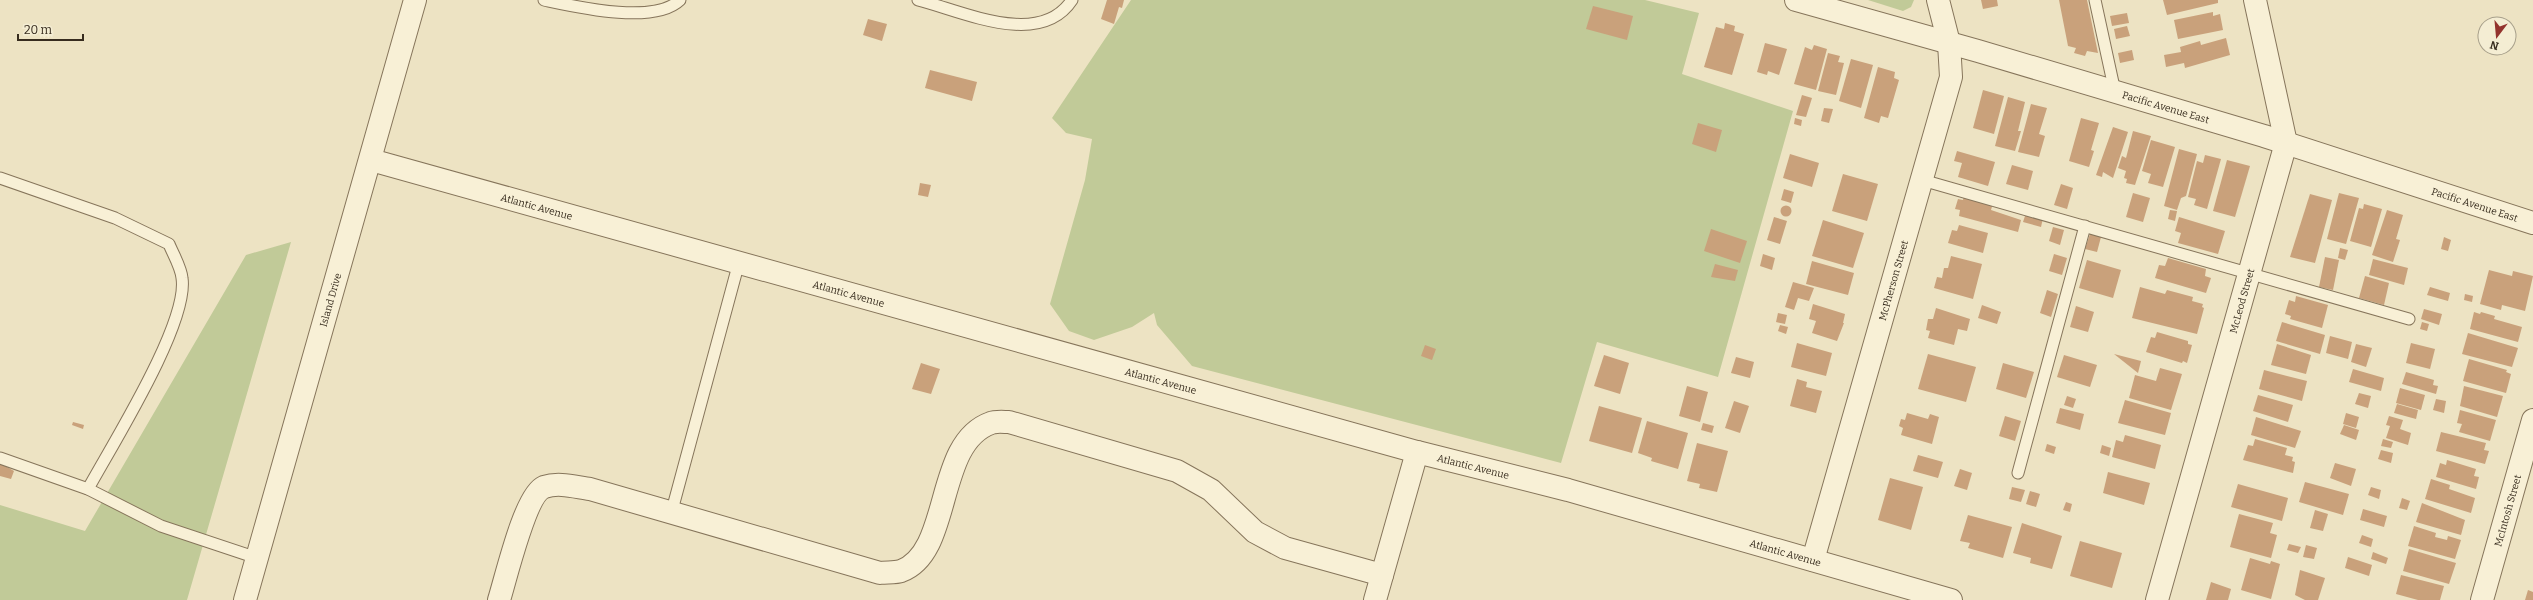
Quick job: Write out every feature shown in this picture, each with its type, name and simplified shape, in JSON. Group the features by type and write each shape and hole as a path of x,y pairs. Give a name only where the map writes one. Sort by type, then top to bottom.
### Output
{"street":[{"name":"Island Drive","path":"246,600 415,0"},
{"name":"Pacific Avenue East","path":"1796,0 1949,43 2286,143 2533,223"},
{"name":"McPherson Street","path":"1813,560 1951,77 1949,43 1938,0"},
{"name":"McLeod Street","path":"2157,600 2286,143 2255,0"},
{"name":"Atlantic Avenue","path":"371,160 1417,452 1568,490 1951,600"},
{"name":"McIntosh Street","path":"2482,600 2533,420"},
{"path":"499,600 528,506 543,488 559,484 590,489 880,573 900,571 922,556 930,538 952,472 966,442 976,430 992,422 1009,422 1177,471 1211,490 1255,532 1285,548 1382,575"},
{"path":"1376,600 1417,452"}],"lane":[{"path":"544,0 627,12 660,11 680,0"},
{"path":"918,0 940,3 1009,25 1047,22 1067,7 1072,0"},
{"path":"2096,0 2115,92"},
{"path":"0,178 115,218 169,244 182,277 181,308 169,339 88,489"},
{"path":"1922,180 2409,319"},
{"path":"2018,473 2085,226"},
{"path":"672,514 739,262"},
{"path":"0,458 88,489 161,526 257,558"}],"green space":[{"path":"1131,0 1645,0 1699,13 1682,74 1793,111 1718,377 1597,342 1561,463 1192,366 1157,325 1154,313 1132,327 1094,340 1069,331 1050,304 1085,180 1092,139 1066,133 1052,118"},
{"path":"1868,0 1914,0 1911,7 1903,11"},
{"path":"291,242 187,600 0,600 0,505 85,531 246,255"}],"building":[{"path":"1107,0 1124,0 1122,8 1119,7 1114,24 1101,19"},
{"path":"1981,0 1997,0 1998,6 1983,9"},
{"path":"2059,0 2087,0 2098,53 2087,51 2085,56 2074,53 2076,48 2068,46"},
{"path":"2163,0 2218,0 2218,3 2167,15"},
{"path":"1593,6 1633,16 1627,40 1586,29"},
{"path":"2213,12 2213,16 2220,14 2223,30 2178,39 2174,20"},
{"path":"2127,13 2129,23 2112,26 2110,16"},
{"path":"868,19 887,24 882,41 863,35"},
{"path":"1725,23 1735,26 1734,31 1744,34 1732,75 1704,67 1716,27 1724,29"},
{"path":"2127,26 2130,36 2116,39 2114,29"},
{"path":"2226,38 2230,55 2185,68 2184,63 2166,67 2164,55 2181,52 2180,47 2200,41 2201,45"},
{"path":"1765,43 1787,49 1779,75 1768,71 1767,75 1757,72"},
{"path":"1814,45 1827,49 1816,90 1794,84 1805,47 1812,50"},
{"path":"2132,50 2134,60 2120,63 2118,53"},
{"path":"1828,53 1840,56 1838,62 1844,63 1836,95 1818,91"},
{"path":"1851,59 1873,65 1861,108 1839,101"},
{"path":"1878,67 1895,72 1894,78 1899,80 1888,118 1881,116 1879,123 1864,118"},
{"path":"930,70 977,82 972,101 925,88"},
{"path":"1983,90 2004,96 1994,134 1973,128"},
{"path":"1802,95 1812,98 1806,117 1796,115"},
{"path":"2008,97 2025,102 2018,131 2021,131 2015,151 1995,146"},
{"path":"2031,104 2047,108 2039,134 2045,136 2039,157 2018,152"},
{"path":"1824,108 1833,109 1829,123 1821,121"},
{"path":"1795,118 1802,120 1801,126 1794,124"},
{"path":"2081,118 2099,123 2091,150 2094,151 2089,167 2069,161"},
{"path":"1698,123 1722,130 1716,152 1692,144"},
{"path":"2113,127 2128,132 2113,178 2103,172 2102,177 2096,175"},
{"path":"2133,131 2151,136 2135,185 2126,183 2127,179 2124,178 2126,171 2118,168 2122,156 2126,158"},
{"path":"2151,140 2175,147 2163,187 2148,183 2151,174 2142,171"},
{"path":"2179,149 2197,154 2186,196 2181,198 2177,210 2164,206"},
{"path":"1957,151 1995,162 1988,186 1958,177 1962,163 1954,161"},
{"path":"1790,154 1819,163 1812,187 1783,178"},
{"path":"2205,155 2221,159 2207,209 2194,205 2196,199 2188,197 2197,161 2203,163"},
{"path":"2227,160 2250,166 2235,217 2213,211"},
{"path":"2012,165 2033,171 2028,190 2006,184"},
{"path":"1843,174 1878,184 1867,221 1832,211"},
{"path":"920,183 931,185 928,197 918,195"},
{"path":"2061,184 2073,188 2067,209 2054,205"},
{"path":"1784,189 1794,192 1791,203 1781,200"},
{"path":"2133,193 2150,198 2143,222 2126,217"},
{"path":"2339,193 2359,198 2346,244 2327,239"},
{"path":"2310,194 2332,200 2315,263 2290,257"},
{"path":"1964,195 1993,203 1991,210 2021,220 2018,232 1959,216 1960,210 1955,209 1958,199 1963,200"},
{"path":"2364,204 2382,209 2371,247 2350,241 2359,208 2363,209"},
{"path":"1786,205 1790,207 1792,211 1790,215 1786,217 1782,215 1780,211 1782,207"},
{"path":"2170,210 2177,211 2175,221 2168,219"},
{"path":"2387,210 2403,215 2396,239 2400,240 2393,262 2372,255"},
{"path":"2026,213 2043,218 2041,227 2023,222"},
{"path":"1774,217 1787,221 1780,244 1767,240"},
{"path":"2179,217 2225,231 2218,254 2178,243 2181,233 2175,231"},
{"path":"1823,220 1864,233 1853,268 1812,256"},
{"path":"1959,225 1988,233 1983,253 1948,243 1952,230 1957,231"},
{"path":"2053,227 2064,230 2060,245 2049,241"},
{"path":"1711,229 1747,241 1740,263 1704,251"},
{"path":"2090,234 2101,237 2097,252 2085,249"},
{"path":"2444,237 2451,240 2448,251 2441,249"},
{"path":"2340,248 2348,250 2345,260 2338,258"},
{"path":"1763,254 1775,258 1772,270 1760,266"},
{"path":"2054,254 2067,258 2062,275 2049,271"},
{"path":"1951,256 1982,264 1973,299 1934,288 1937,277 1942,278 1944,268 1948,268"},
{"path":"2325,257 2339,260 2333,290 2319,287"},
{"path":"2168,258 2206,269 2205,276 2211,278 2206,293 2155,278 2159,265 2165,266"},
{"path":"2373,259 2408,268 2404,285 2369,275"},
{"path":"2087,260 2121,270 2113,298 2079,288"},
{"path":"1812,261 1854,273 1848,295 1806,284"},
{"path":"1715,264 1738,270 1735,281 1711,277"},
{"path":"2489,270 2512,276 2513,271 2533,276 2525,311 2502,305 2501,310 2480,304"},
{"path":"2365,276 2389,283 2384,305 2359,298"},
{"path":"1793,282 1814,288 1809,301 1798,298 1794,310 1785,307"},
{"path":"2140,287 2165,294 2167,290 2193,297 2192,301 2203,304 2202,307 2204,308 2197,334 2132,318"},
{"path":"2430,287 2450,293 2448,301 2427,295"},
{"path":"2047,290 2058,294 2051,317 2040,313"},
{"path":"2465,294 2473,296 2472,302 2464,300"},
{"path":"2296,296 2328,305 2322,328 2290,319 2291,316 2285,314 2289,300 2295,302"},
{"path":"1813,304 1845,314 1844,323 1837,341 1812,333 1816,321 1809,319"},
{"path":"1982,305 2001,312 1997,324 1978,318"},
{"path":"2076,306 2094,312 2088,332 2070,327"},
{"path":"1936,308 1970,319 1967,331 1958,329 1954,345 1928,338 1930,331 1926,330 1928,319 1933,319"},
{"path":"2424,309 2442,314 2439,325 2421,319"},
{"path":"2474,312 2480,314 2481,312 2495,316 2494,319 2522,327 2518,342 2470,329"},
{"path":"1778,313 1787,315 1785,324 1776,322"},
{"path":"2282,322 2325,335 2320,354 2276,341"},
{"path":"2422,322 2429,324 2427,331 2420,329"},
{"path":"1780,325 1788,327 1786,334 1778,331"},
{"path":"2157,332 2188,341 2188,344 2192,345 2187,363 2183,361 2182,363 2146,352 2151,337 2155,338"},
{"path":"2468,333 2518,348 2512,367 2462,354"},
{"path":"2330,336 2352,342 2348,359 2326,353"},
{"path":"1797,343 1832,353 1826,376 1791,367"},
{"path":"2411,343 2435,349 2430,369 2406,363"},
{"path":"2277,344 2311,355 2306,374 2271,365"},
{"path":"2356,344 2372,348 2366,367 2351,362"},
{"path":"1425,345 1436,349 1432,360 1421,356"},
{"path":"1928,354 1976,367 1966,402 1918,389"},
{"path":"2114,354 2141,361 2138,373"},
{"path":"1604,355 1629,363 1620,394 1594,386"},
{"path":"2064,355 2097,365 2090,387 2057,377"},
{"path":"1736,357 1754,362 1750,378 1731,373"},
{"path":"2469,359 2507,370 2506,372 2511,374 2506,393 2463,381"},
{"path":"921,363 940,369 931,394 912,389"},
{"path":"2003,363 2034,372 2026,398 1996,389"},
{"path":"2160,368 2182,374 2171,410 2129,398 2135,375 2156,381"},
{"path":"2353,369 2384,378 2381,391 2349,382"},
{"path":"2264,370 2307,381 2302,401 2259,389"},
{"path":"2406,372 2434,380 2433,385 2438,386 2436,394 2402,384"},
{"path":"1797,379 1807,382 1806,387 1822,391 1816,413 1790,406"},
{"path":"1687,386 1708,392 1700,422 1679,416"},
{"path":"2464,386 2503,396 2497,417 2460,406"},
{"path":"2400,388 2425,395 2421,410 2396,403"},
{"path":"2359,393 2371,396 2368,408 2355,404"},
{"path":"2258,395 2293,405 2288,422 2253,411"},
{"path":"2067,396 2076,399 2073,408 2064,405"},
{"path":"2436,399 2446,401 2444,413 2433,410"},
{"path":"2125,400 2171,413 2165,435 2118,423"},
{"path":"1734,401 1749,406 1740,433 1725,428"},
{"path":"2397,404 2418,410 2416,419 2394,413"},
{"path":"1599,406 1642,418 1632,453 1589,441"},
{"path":"2060,408 2084,414 2080,430 2056,423"},
{"path":"2460,410 2496,420 2490,441 2459,432 2462,424 2457,423"},
{"path":"1907,413 1928,419 1930,414 1939,417 1932,444 1901,435 1903,428 1899,426 1901,419 1905,420"},
{"path":"2346,413 2359,417 2356,428 2343,424"},
{"path":"2005,416 2021,421 2015,441 1999,436"},
{"path":"2389,416 2403,420 2400,429 2411,433 2408,445 2386,438 2390,426 2386,425"},
{"path":"2256,417 2301,431 2295,448 2251,435"},
{"path":"1647,421 1688,433 1678,469 1651,461 1652,458 1638,453"},
{"path":"73,422 84,425 83,429 72,425"},
{"path":"1703,423 1714,426 1712,433 1701,430"},
{"path":"2344,425 2359,430 2356,440 2340,434"},
{"path":"2441,432 2486,443 2484,450 2489,451 2485,464 2436,451"},
{"path":"2125,435 2161,445 2155,469 2112,457 2116,440 2123,442"},
{"path":"2255,439 2287,448 2285,455 2293,457 2292,461 2295,462 2293,473 2243,460 2248,445 2253,446"},
{"path":"2383,439 2393,442 2391,448 2381,446"},
{"path":"1697,443 1728,451 1717,492 1699,488 1700,484 1687,481"},
{"path":"2047,444 2056,447 2054,454 2045,451"},
{"path":"2102,445 2111,448 2109,456 2100,453"},
{"path":"2381,450 2393,453 2391,463 2378,459"},
{"path":"1918,455 1943,462 1938,478 1913,471"},
{"path":"2447,460 2476,469 2474,476 2479,477 2476,489 2436,477 2440,463 2446,465"},
{"path":"0,463 14,471 11,479 0,476"},
{"path":"2335,463 2356,469 2351,486 2330,478"},
{"path":"1960,469 1972,473 1967,490 1954,486"},
{"path":"2108,472 2150,483 2144,505 2103,493"},
{"path":"1890,478 1923,487 1911,530 1878,520"},
{"path":"2431,479 2450,485 2449,489 2475,498 2471,513 2425,499"},
{"path":"2305,482 2349,494 2343,515 2299,502"},
{"path":"2238,484 2288,498 2282,521 2231,507"},
{"path":"2012,487 2025,490 2021,502 2009,499"},
{"path":"2371,487 2381,490 2379,499 2368,495"},
{"path":"2030,491 2040,494 2036,507 2026,504"},
{"path":"2402,498 2410,501 2407,510 2399,508"},
{"path":"2066,502 2072,504 2070,512 2063,510"},
{"path":"2422,503 2465,520 2461,535 2416,522"},
{"path":"2363,509 2387,516 2384,527 2360,520"},
{"path":"2315,510 2328,514 2323,531 2310,528"},
{"path":"2239,514 2273,523 2270,533 2277,535 2271,558 2230,547"},
{"path":"1968,515 2012,527 2003,558 1968,548 1970,543 1960,541"},
{"path":"2022,523 2062,536 2052,569 2030,563 2031,558 2013,553"},
{"path":"2414,526 2436,533 2435,537 2447,540 2448,536 2461,540 2455,559 2408,546"},
{"path":"2362,535 2373,539 2371,547 2359,543"},
{"path":"2080,541 2122,553 2112,588 2070,576"},
{"path":"2289,544 2301,547 2298,553 2287,550"},
{"path":"2306,545 2317,548 2314,559 2303,557"},
{"path":"2409,549 2456,563 2449,584 2403,571"},
{"path":"2373,552 2388,558 2386,564 2371,559"},
{"path":"2348,557 2372,565 2369,576 2345,568"},
{"path":"2250,558 2270,564 2271,561 2280,564 2271,599 2241,590"},
{"path":"2300,570 2325,578 2318,600 2305,600 2295,595"},
{"path":"2401,575 2444,586 2440,600 2418,600 2396,594"},
{"path":"2211,582 2231,589 2228,600 2206,600"},
{"path":"2528,590 2533,592 2533,600 2525,600"}]}
